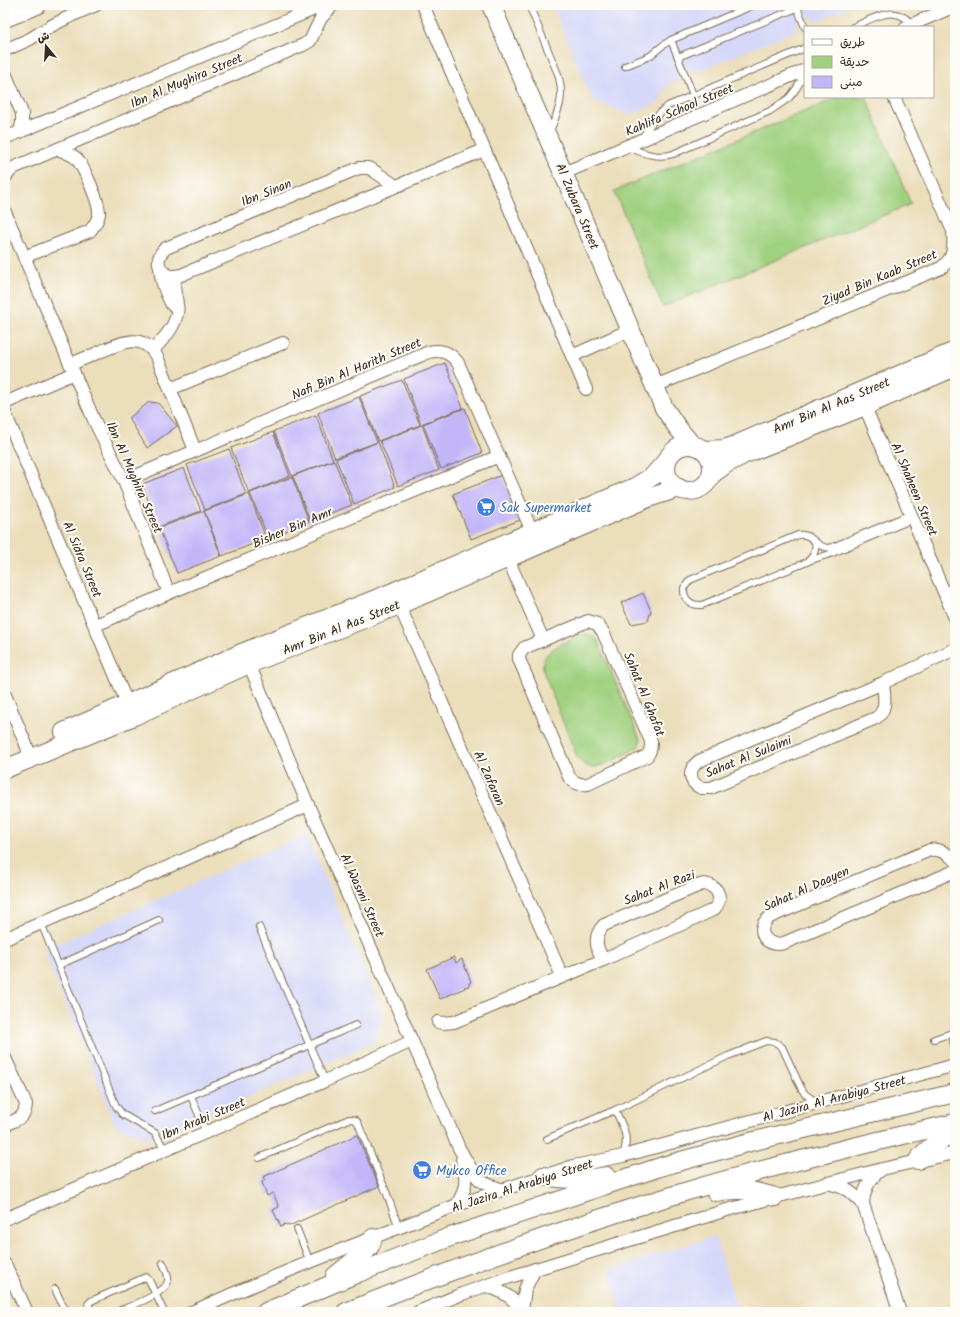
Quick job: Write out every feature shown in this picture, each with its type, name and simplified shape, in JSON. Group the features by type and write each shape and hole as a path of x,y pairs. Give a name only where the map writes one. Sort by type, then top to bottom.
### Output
{"street":[{"path":"5,18 37,5"},
{"path":"5,50 30,39 75,14 96,5"},
{"name":"Ibn Al Mughira Street","path":"5,138 324,5"},
{"name":"Ibn Al Mughira Street","path":"8,168 58,149 303,45 310,41 321,18 333,5"},
{"path":"422,5 586,389"},
{"name":"Al Zubara Street","path":"492,5 664,408 677,427 698,448"},
{"path":"909,25 954,8"},
{"path":"305,13 317,27"},
{"name":"Kahlifa School Street","path":"564,174 804,70"},
{"path":"5,73 22,113 30,121 37,125"},
{"name":"Ziyad Bin Kaab Street","path":"655,386 941,268 948,262 953,253 953,231 894,98"},
{"path":"20,132 22,113"},
{"path":"24,257 90,231 96,223 99,214 98,204 82,167 76,158 58,149"},
{"path":"160,268 169,276 177,276 484,150"},
{"name":"Ibn Sinan","path":"176,311 171,304 163,286 159,264 159,257 166,248 359,168 371,169 396,186"},
{"name":"Ibn Al Mughira Street","path":"5,212 94,420 124,480 169,593"},
{"path":"153,350 173,325 175,320 177,304 174,287 177,276"},
{"path":"572,356 630,330"},
{"path":"5,403 124,342 137,341 153,350 195,450"},
{"path":"170,389 283,343"},
{"name":"Nafi Bin Al Harith Street","path":"124,480 429,352 440,351 451,355 458,363 535,538"},
{"name":"Amr Bin Al Aas Street","path":"711,476 726,464 743,455 862,400 955,351"},
{"name":"Amr Bin Al Aas Street","path":"698,448 724,449 955,367"},
{"name":"Al Shaheen Street","path":"862,400 955,618"},
{"name":"Al Zubara Street","path":"664,408 668,431 668,458"},
{"name":"Al Sidra Street","path":"5,413 131,710"},
{"path":"680,447 698,448 709,456 711,462 711,476 708,481 698,489 685,490 673,485 666,474 668,458 680,447"},
{"name":"Bisher Bin Amr","path":"96,625 169,593 499,456"},
{"name":"Amr Bin Al Aas Street","path":"5,769 28,753 131,710 247,658 396,598 535,538 644,482 660,469 668,458"},
{"name":"Amr Bin Al Aas Street","path":"535,538 679,488"},
{"path":"505,552 543,640"},
{"name":"Al Zafaran","path":"396,598 562,976"},
{"name":"Sahat Al Ghafat","path":"588,621 601,627 651,741 651,749 647,756 588,784 577,784 569,777 519,659 519,655 524,648 543,640 588,621"},
{"name":"Sahat Al Sulaimi","path":"883,684 883,710 881,715 876,718 711,788 701,788 692,782 691,770 699,761 883,684 955,648"},
{"name":"Al Wasmi Street","path":"247,658 308,805 459,1148 474,1173 480,1179 486,1184 503,1190"},
{"path":"5,695 28,753"},
{"name":"Amr Bin Al Aas Street","path":"5,756 28,753"},
{"path":"5,939 308,805"},
{"name":"Sahat Al Daayen","path":"955,860 942,851 935,849 930,850 772,916 764,922 762,933 769,942 776,944 784,943 955,871"},
{"name":"Sahat Al Razi","path":"438,1022 454,1022 603,960 713,910 716,907 719,898 716,890 709,885 700,885 604,925 598,932 596,940 598,950 603,960"},
{"name":"Ibn Arabi Street","path":"5,1219 325,1081 412,1041"},
{"path":"5,1058 26,1104 25,1112 21,1117 5,1125"},
{"name":"Al Jazira Al Arabiya Street","path":"192,1312 310,1262 457,1205 543,1176 583,1164 623,1156 955,1064"},
{"name":"Al Jazira Al Arabiya Street","path":"266,1312 450,1237 663,1166 750,1142 955,1093"},
{"path":"346,1312 430,1278 538,1240 681,1193 766,1169 884,1139 955,1123"},
{"path":"918,1160 932,1145 955,1134"},
{"name":"Al Wasmi Street","path":"457,1205 465,1189 466,1182 459,1148"},
{"path":"418,1312 535,1269 727,1210 918,1160 955,1153"},
{"path":"543,1176 583,1180 637,1168 663,1166"},
{"path":"863,1204 867,1184 874,1175 882,1169"},
{"path":"826,1183 847,1189 863,1204 900,1312"},
{"path":"681,1193 702,1194 732,1190 745,1190 775,1197"},
{"path":"307,1294 346,1268 366,1251 373,1238"},
{"path":"5,1264 27,1312"},
{"path":"522,1311 525,1289 535,1269"},
{"path":"486,1286 507,1294 522,1311"}],"lane":[{"path":"529,5 562,85 560,108 548,136"},
{"path":"625,66 650,56 671,40 754,5"},
{"path":"678,57 797,7 805,26"},
{"path":"855,26 890,13 903,17 909,25"},
{"path":"671,40 693,95"},
{"path":"640,141 656,116 674,103 804,48"},
{"path":"626,147 654,156 667,156 673,154 770,111 789,98 804,76"},
{"path":"912,517 830,554 702,605 691,603 684,595 685,585 693,578 798,534 808,535 815,542 824,547 830,548 912,517"},
{"path":"807,562 811,559 815,551 815,542"},
{"path":"59,965 159,920"},
{"path":"42,923 55,960 59,965 118,1111 155,1133 165,1150"},
{"path":"259,927 325,1081"},
{"path":"154,1111 356,1025"},
{"path":"934,1039 954,1032 955,1053"},
{"path":"547,1139 615,1110 728,1056 766,1040 775,1042 782,1047 801,1088 805,1094 816,1102"},
{"path":"191,1096 206,1132"},
{"path":"615,1110 626,1133 626,1145 623,1156"},
{"path":"260,1158 348,1119 356,1120 384,1187 399,1228"},
{"path":"298,1230 310,1262"},
{"path":"116,1312 156,1295 166,1286 168,1280 163,1263"},
{"path":"92,1312 88,1304 91,1301 146,1277 149,1280 164,1312"},
{"path":"56,1289 63,1306 69,1312"}],"shaded area":[{"path":"552,5 854,5 815,22 812,16 795,24 797,30 694,73 692,68 677,74 679,80 667,85 659,102 630,115 592,99"},
{"path":"306,834 384,1015 374,1042 151,1139 116,1126 43,950"},
{"path":"715,1236 738,1312 621,1312 609,1270"}],"green space":[{"path":"837,98 866,98 911,204 663,307 614,191"},
{"path":"585,634 594,636 597,639 640,739 640,743 637,748 606,764 594,767 585,765 577,757 543,671 545,657 550,651 563,643"}],"building":[{"path":"445,363 463,408 421,424 404,379"},
{"path":"402,380 420,425 378,441 360,396"},
{"path":"359,397 377,442 335,458 318,413"},
{"path":"149,402 158,403 177,426 147,448 129,418"},
{"path":"465,408 482,453 441,469 423,424"},
{"path":"316,415 333,460 292,476 274,431"},
{"path":"422,425 439,470 398,486 380,441"},
{"path":"273,432 290,476 249,493 231,448"},
{"path":"378,442 395,487 354,504 336,459"},
{"path":"229,449 246,494 205,510 187,465"},
{"path":"334,460 352,505 310,521 293,476"},
{"path":"184,468 201,511 158,527 142,484"},
{"name":"Sak Supermarket","path":"502,475 520,520 471,539 453,494"},
{"path":"292,477 309,522 268,538 250,493"},
{"path":"249,494 266,539 222,556 204,511"},
{"path":"204,511 221,556 177,573 159,528"},
{"path":"643,593 651,611 648,621 631,624 621,603"},
{"path":"454,957 456,963 462,959 471,982 469,983 469,986 440,999 427,969"},
{"path":"357,1135 379,1186 289,1226 285,1224 281,1227 273,1210 279,1207 273,1193 267,1196 262,1182 265,1180 263,1177"}],"place":[{"name":"Sak Supermarket","path":"486,507"},
{"name":"Mykco Office","path":"422,1170"}]}
